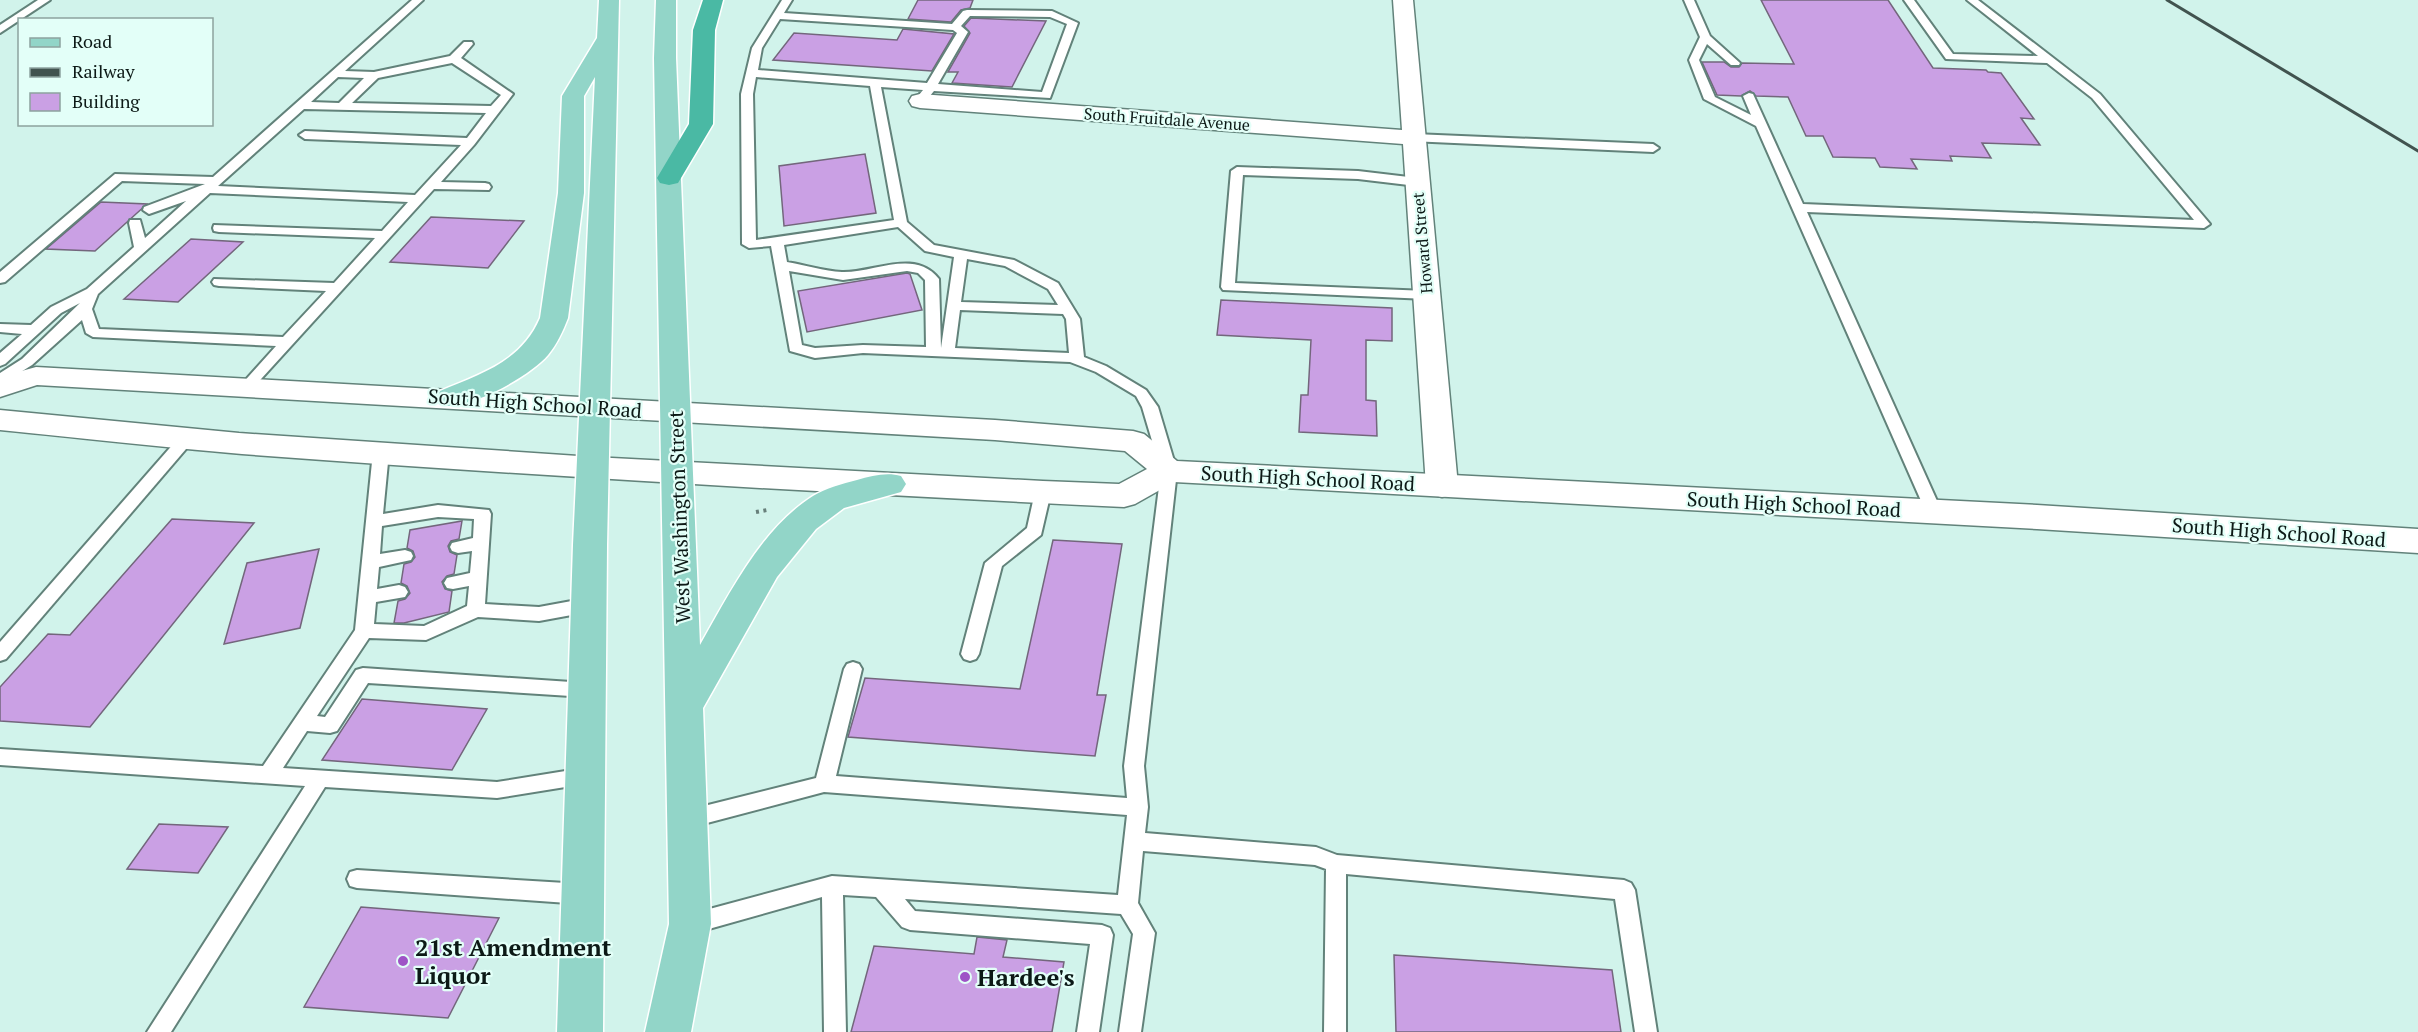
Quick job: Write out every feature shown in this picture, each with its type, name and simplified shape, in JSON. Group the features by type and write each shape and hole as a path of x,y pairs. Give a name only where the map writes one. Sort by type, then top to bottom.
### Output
{"highway":[{"path":"669,178 700,124 704,30 713,0"}],"main road":[{"path":"580,1032 588,605 609,0"},
{"name":"West Washington Street","path":"666,0 690,924 668,1032"},
{"path":"451,398 512,370 538,350 549,334 556,308 571,193 573,96 609,35"},
{"path":"685,705 749,593 788,536 806,518 827,503 842,496 890,484"}],"street":[{"name":"Howard Street","path":"1403,0 1442,486"},
{"name":"South Fruitdale Avenue","path":"926,94 1414,138"},
{"name":"South High School Road","path":"0,387 36,376 247,386 995,430 1133,441 1169,471 1934,512 2418,541"},
{"path":"0,420 187,438 593,468 1043,492 1124,495 1169,471"}],"lane":[{"path":"0,30 45,0"},
{"path":"0,361 56,310 92,292 418,0"},
{"path":"787,0 757,48 747,94 749,244 777,242 901,223"},
{"path":"1002,12 1006,0"},
{"path":"1689,0 1705,38 1735,63"},
{"path":"1909,0 1950,57 2050,60"},
{"path":"1800,208 2204,224 2096,96 1972,0"},
{"path":"752,73 875,82 926,94 1046,96 1073,23 1053,14 967,13 955,27"},
{"path":"777,16 955,27 963,32 926,94"},
{"path":"1705,38 1694,60 1710,99 1761,124"},
{"path":"337,74 374,75 454,59 468,44"},
{"path":"247,386 470,142 507,94 454,59"},
{"path":"342,106 374,75"},
{"path":"875,82 901,223 930,248 1009,263 1053,286 1073,319 1077,360"},
{"path":"1749,96 1934,512"},
{"path":"301,105 496,110"},
{"path":"305,135 470,142"},
{"path":"1414,138 1653,148"},
{"path":"1417,182 1358,175 1237,171 1228,287 1427,295"},
{"path":"0,279 120,177 418,199"},
{"path":"149,210 211,185"},
{"path":"431,185 485,187"},
{"path":"135,223 141,248"},
{"path":"219,228 385,235"},
{"path":"777,242 795,348 815,352 863,349 1077,360 1101,369 1141,393 1150,407 1169,471 1134,766 1138,807 1127,905 1144,933 1130,1032"},
{"path":"940,352 955,306 961,253"},
{"path":"780,265 843,276 907,267 922,270 932,279 940,352"},
{"path":"219,282 337,287"},
{"path":"0,380 27,362 85,309 92,292"},
{"path":"955,306 1068,310"},
{"path":"85,309 93,333 287,342"},
{"path":"0,328 34,330"},
{"path":"0,654 187,438"},
{"path":"267,776 364,631 381,452"},
{"path":"970,654 994,563 1035,531 1043,492"},
{"path":"374,521 438,511 483,514 476,610"},
{"path":"458,547 481,543"},
{"path":"370,562 405,556"},
{"path":"453,583 478,578"},
{"path":"367,597 399,592"},
{"path":"364,631 426,633 476,610 539,614 588,605"},
{"path":"824,784 853,669"},
{"path":"302,723 330,725 363,675 586,690"},
{"path":"0,757 319,780 497,790 584,776"},
{"path":"158,1032 319,780"},
{"path":"688,819 824,784 1138,807"},
{"path":"1134,841 1316,855 1336,864 1624,890 1646,1032"},
{"path":"1335,1032 1336,864"},
{"path":"357,879 582,894"},
{"path":"690,924 832,885 1127,905"},
{"path":"832,885 836,1032"},
{"path":"882,889 910,920 1102,935 1088,1032"}],"building":[{"path":"918,0 973,0 970,8 961,10 951,22 908,19"},
{"path":"1761,0 1888,0 1933,68 1986,70 2001,73 2034,119 2021,118 2040,145 1982,143 1991,158 1950,156 1952,161 1911,159 1917,169 1880,167 1875,158 1833,157 1823,136 1806,136 1788,97 1756,96 1750,91 1741,96 1717,95 1702,62 1724,62 1731,67 1739,67 1742,63 1794,64"},
{"path":"971,18 1046,21 1012,87 952,83 958,72 948,72 970,33 964,26"},
{"path":"903,29 954,34 932,71 773,60 794,33 897,40"},
{"path":"865,154 876,213 784,226 779,166"},
{"path":"101,202 147,204 95,251 46,249"},
{"path":"431,217 524,221 488,268 390,262"},
{"path":"191,239 243,242 178,302 124,299"},
{"path":"910,274 922,310 807,332 798,291"},
{"path":"1221,300 1392,308 1392,341 1366,340 1366,400 1376,401 1377,436 1299,432 1301,395 1308,395 1311,340 1217,335"},
{"path":"172,519 254,523 90,727 0,721 0,687 48,634 70,635"},
{"path":"462,521 459,539 451,541 448,546 450,552 457,555 454,574 447,576 442,582 445,589 452,591 449,612 404,623 394,623 398,601 405,599 410,593 407,586 401,583 404,564 411,562 415,557 413,551 407,548 410,530"},
{"path":"1053,540 1122,544 1097,695 1106,695 1095,756 848,737 865,678 1020,689"},
{"path":"319,549 300,628 224,644 247,563"},
{"path":"362,699 487,709 452,770 322,760"},
{"path":"159,824 228,827 198,873 127,869"},
{"path":"361,907 499,918 448,1018 304,1007"},
{"path":"977,937 1007,940 1003,957 1064,962 1052,1032 851,1032 874,946 974,954"},
{"path":"1394,955 1612,970 1621,1032 1396,1032"}],"railway":[{"path":"2167,0 2418,151"}],"place":[{"name":"21st Amendment Liquor","path":"403,961"},
{"name":"Hardee's","path":"965,977"}]}
